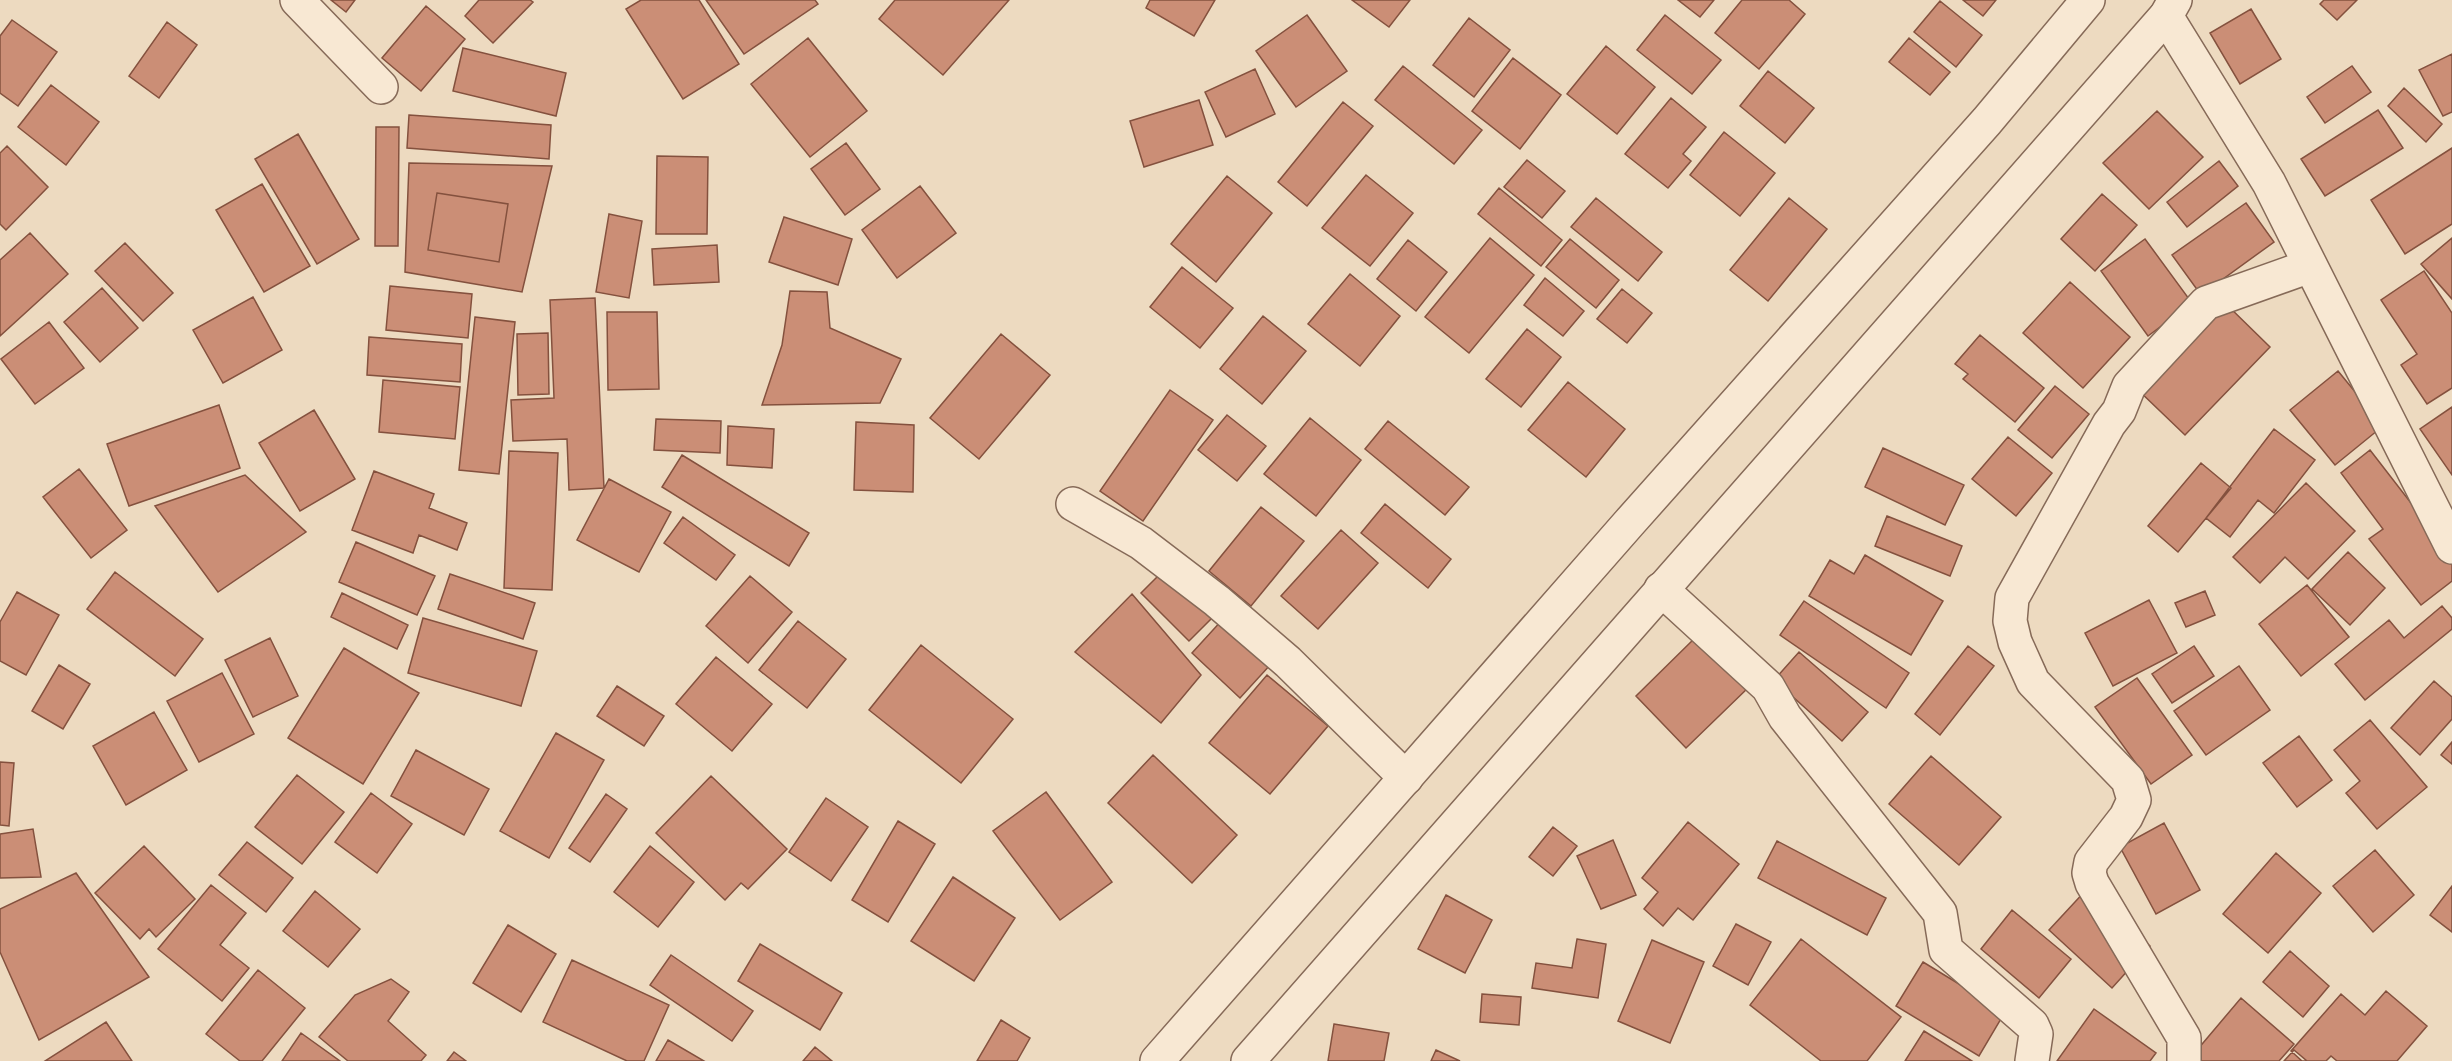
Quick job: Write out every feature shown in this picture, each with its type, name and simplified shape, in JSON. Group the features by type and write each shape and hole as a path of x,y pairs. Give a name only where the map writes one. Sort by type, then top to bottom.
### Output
{"street":[{"path":"297,0 381,87"},
{"path":"1157,1061 1987,121 2088,0"},
{"path":"1248,1061 2170,8 2269,183 2452,547"},
{"path":"2184,1061 2184,1038 2092,883 2089,873 2091,862 2126,817 2134,800 2128,780 2033,682 2015,642 2010,621 2012,598 2109,424 2119,411 2129,386 2206,303 2310,266"},
{"path":"1073,504 1141,543 1217,601 1288,662 1406,778"},
{"path":"1661,589 1768,687 1785,717 1940,913 1944,925 1943,938 1946,950 2032,1025 2036,1034 2032,1061"}],"building":[{"path":"331,0 355,0 346,12"},
{"path":"479,0 530,0 533,2 493,43 465,16"},
{"path":"641,0 699,0 739,64 683,99 626,9"},
{"path":"706,0 815,0 818,4 744,54"},
{"path":"895,0 1009,0 943,75 879,19"},
{"path":"1150,0 1215,0 1194,36 1146,8"},
{"path":"1352,0 1410,0 1389,27"},
{"path":"1678,0 1714,0 1700,17"},
{"path":"1742,0 1789,0 1805,14 1759,69 1715,33"},
{"path":"1963,0 1996,0 1983,16"},
{"path":"2324,0 2357,0 2337,20 2320,4"},
{"path":"1940,1 1982,35 1956,67 1914,32"},
{"path":"426,6 465,39 421,91 382,58"},
{"path":"2251,9 2281,59 2240,84 2210,33"},
{"path":"1307,15 1347,71 1296,107 1256,51"},
{"path":"1665,15 1721,60 1692,94 1637,50"},
{"path":"1469,18 1510,50 1474,97 1433,65"},
{"path":"12,20 57,52 18,106 0,93 0,36"},
{"path":"167,22 197,45 159,98 129,76"},
{"path":"808,38 867,111 810,157 751,84"},
{"path":"1909,38 1950,72 1930,95 1889,62"},
{"path":"1606,46 1655,87 1617,134 1567,94"},
{"path":"463,48 566,73 556,116 453,91"},
{"path":"2452,54 2452,112 2443,116 2419,70"},
{"path":"1513,58 1561,95 1520,149 1472,111"},
{"path":"1403,66 1482,130 1454,164 1375,100"},
{"path":"2352,66 2371,92 2325,123 2307,97"},
{"path":"1255,69 1275,114 1226,137 1205,92"},
{"path":"1768,71 1814,108 1785,143 1740,106"},
{"path":"51,85 99,122 66,165 18,127"},
{"path":"2404,88 2442,124 2426,142 2388,106"},
{"path":"1671,98 1706,127 1683,154 1691,161 1668,188 1625,154"},
{"path":"1199,100 1213,145 1144,167 1130,121"},
{"path":"1343,102 1373,126 1307,206 1278,182"},
{"path":"2378,110 2403,148 2325,196 2301,159"},
{"path":"2157,111 2203,157 2149,209 2103,163"},
{"path":"409,115 551,125 549,159 407,148"},
{"path":"376,127 399,127 398,246 375,246"},
{"path":"1724,132 1775,173 1740,216 1690,175"},
{"path":"298,134 359,239 317,264 255,159"},
{"path":"846,143 880,189 845,215 811,169"},
{"path":"7,146 48,187 6,230 0,224 0,153"},
{"path":"2452,148 2452,224 2405,254 2371,200"},
{"path":"657,156 708,157 707,234 656,234"},
{"path":"1527,160 1565,191 1542,218 1504,187"},
{"path":"2219,161 2238,186 2187,227 2167,202"},
{"path":"409,163 552,166 522,292 405,272","holes":["437,193 508,204 499,262 428,250"]},
{"path":"1366,175 1413,213 1370,266 1322,228"},
{"path":"1227,176 1272,213 1216,282 1171,244"},
{"path":"262,184 310,266 264,292 216,210"},
{"path":"920,186 956,233 897,278 862,230"},
{"path":"1499,188 1562,240 1541,266 1478,214"},
{"path":"437,193 508,204 499,262 428,250"},
{"path":"2102,194 2137,225 2095,271 2061,239"},
{"path":"1596,198 1662,252 1638,281 1571,227"},
{"path":"1789,198 1827,229 1768,301 1730,270"},
{"path":"2246,203 2274,242 2201,295 2172,255"},
{"path":"609,214 642,221 629,298 596,292"},
{"path":"784,217 852,239 838,285 769,262"},
{"path":"30,233 68,274 0,336 0,260"},
{"path":"1490,238 1534,275 1469,353 1425,317"},
{"path":"2452,238 2452,299 2421,264"},
{"path":"1570,239 1619,280 1596,308 1546,267"},
{"path":"2145,239 2192,303 2148,336 2101,271"},
{"path":"1408,240 1447,272 1416,311 1377,279"},
{"path":"125,243 173,293 143,321 95,271"},
{"path":"717,245 719,282 654,285 652,249"},
{"path":"1182,267 1233,308 1200,348 1150,307"},
{"path":"2424,271 2452,313 2452,388 2427,404 2401,365 2417,354 2381,300"},
{"path":"1350,274 1400,316 1360,366 1308,324"},
{"path":"1545,278 1584,311 1563,336 1524,305"},
{"path":"2070,282 2130,337 2083,388 2023,333"},
{"path":"390,286 472,294 468,338 386,330"},
{"path":"102,288 138,328 100,362 64,322"},
{"path":"1622,289 1652,313 1627,343 1597,319"},
{"path":"790,291 827,292 830,328 901,359 880,403 762,405 782,345"},
{"path":"253,297 282,350 223,383 193,330"},
{"path":"595,298 604,488 569,490 567,439 513,441 511,400 554,398 550,300"},
{"path":"2222,300 2270,347 2185,435 2136,388"},
{"path":"607,312 657,312 659,389 608,390"},
{"path":"1263,316 1306,351 1262,404 1220,369"},
{"path":"475,317 515,322 499,474 459,470"},
{"path":"49,322 84,368 35,404 1,359"},
{"path":"1527,329 1561,357 1521,407 1486,379"},
{"path":"548,333 549,394 518,395 517,334"},
{"path":"1001,334 1050,375 979,459 930,418"},
{"path":"1980,335 2044,388 2015,422 1963,379 1968,374 1955,364"},
{"path":"369,337 462,344 460,382 367,375"},
{"path":"2338,371 2383,426 2335,465 2290,410"},
{"path":"383,380 460,387 455,439 379,432"},
{"path":"1568,382 1625,429 1586,477 1528,430"},
{"path":"2055,386 2089,414 2052,458 2018,430"},
{"path":"1170,390 1213,420 1143,521 1100,491"},
{"path":"219,405 240,468 129,506 107,444"},
{"path":"2452,407 2452,475 2420,429"},
{"path":"314,410 355,479 300,511 259,443"},
{"path":"1227,415 1266,446 1237,481 1198,450"},
{"path":"1310,418 1361,460 1316,516 1264,474"},
{"path":"656,419 721,421 720,453 654,450"},
{"path":"1388,421 1469,487 1445,515 1365,449"},
{"path":"856,422 914,425 913,492 854,490"},
{"path":"728,426 774,429 772,468 727,465"},
{"path":"2274,429 2315,460 2274,513 2258,500 2230,537 2206,518"},
{"path":"2008,437 2052,473 2016,516 1972,479"},
{"path":"1883,448 1964,485 1945,525 1865,487"},
{"path":"2370,450 2452,556 2452,581 2421,605 2369,539 2383,529 2341,473"},
{"path":"509,451 558,453 552,590 504,588"},
{"path":"682,455 809,533 789,566 662,487"},
{"path":"2201,463 2231,488 2178,552 2148,526"},
{"path":"79,469 127,530 91,558 43,497"},
{"path":"374,471 434,494 429,508 467,523 457,550 419,535 413,553 352,530"},
{"path":"245,475 306,532 218,592 155,506"},
{"path":"609,479 671,512 639,572 577,540"},
{"path":"2306,483 2355,531 2308,579 2285,557 2260,583 2233,557"},
{"path":"1385,504 1451,559 1428,588 1361,533"},
{"path":"1261,507 1304,541 1251,606 1209,571"},
{"path":"1887,516 1962,546 1950,576 1875,546"},
{"path":"683,517 735,555 716,580 664,543"},
{"path":"1341,530 1378,563 1318,629 1281,596"},
{"path":"356,542 435,576 417,615 339,582"},
{"path":"2348,552 2385,588 2350,625 2312,589"},
{"path":"1865,555 1943,601 1911,655 1809,596 1830,560 1854,574"},
{"path":"1164,570 1212,618 1189,641 1141,593"},
{"path":"115,572 203,639 175,676 87,609"},
{"path":"450,574 535,603 523,639 438,609"},
{"path":"750,576 792,612 748,663 706,626"},
{"path":"2307,585 2349,637 2301,676 2259,624"},
{"path":"2205,591 2215,615 2186,627 2175,603"},
{"path":"17,592 59,615 26,675 0,661 0,622"},
{"path":"342,593 408,625 397,649 331,617"},
{"path":"1132,594 1201,675 1161,723 1075,652"},
{"path":"2149,600 2177,653 2113,686 2085,633"},
{"path":"1804,601 1909,673 1886,708 1780,635"},
{"path":"2442,606 2452,618 2452,629 2365,700 2335,664 2389,620 2404,638"},
{"path":"423,618 537,651 521,706 408,673"},
{"path":"1223,619 1271,664 1240,698 1192,653"},
{"path":"798,621 846,659 807,708 759,670"},
{"path":"1701,632 1751,685 1686,748 1636,696"},
{"path":"270,638 298,696 253,717 225,660"},
{"path":"921,645 1013,719 961,783 869,710"},
{"path":"1968,646 1994,666 1940,735 1915,714"},
{"path":"2194,646 2214,676 2172,703 2152,674"},
{"path":"344,648 419,693 363,784 288,738"},
{"path":"1799,652 1868,712 1842,741 1774,680"},
{"path":"716,657 772,704 732,751 676,704"},
{"path":"59,665 90,684 63,729 32,711"},
{"path":"2239,666 2270,710 2206,755 2174,711"},
{"path":"222,673 254,734 199,762 167,701"},
{"path":"1267,675 1328,726 1270,794 1209,743"},
{"path":"2137,678 2192,755 2151,784 2095,707"},
{"path":"2434,681 2452,697 2452,719 2420,755 2391,728"},
{"path":"617,686 664,716 644,746 597,716"},
{"path":"154,712 187,770 126,805 93,746"},
{"path":"2370,720 2427,787 2377,829 2346,793 2360,781 2334,750"},
{"path":"556,733 604,760 549,858 500,831"},
{"path":"2299,736 2332,780 2297,807 2263,763"},
{"path":"2452,742 2452,764 2441,755"},
{"path":"416,750 489,789 464,835 391,796"},
{"path":"1153,755 1237,835 1192,883 1108,803"},
{"path":"1931,756 2001,817 1959,865 1889,804"},
{"path":"0,762 14,763 9,826 0,825"},
{"path":"297,775 344,812 302,864 255,827"},
{"path":"711,776 787,849 748,889 741,883 725,900 656,833"},
{"path":"1046,792 1112,882 1060,920 993,831"},
{"path":"371,793 412,824 377,873 335,842"},
{"path":"606,794 627,809 590,862 569,848"},
{"path":"826,798 868,827 831,881 789,852"},
{"path":"898,821 935,844 888,922 852,900"},
{"path":"1688,822 1739,864 1693,920 1678,908 1663,926 1644,909 1658,892 1642,878"},
{"path":"2164,823 2200,890 2156,914 2120,847"},
{"path":"1553,827 1577,846 1553,876 1529,857"},
{"path":"33,829 41,877 0,878 0,834"},
{"path":"1613,840 1636,895 1601,909 1577,856"},
{"path":"1777,841 1886,898 1867,935 1758,878"},
{"path":"247,842 293,878 266,912 219,875"},
{"path":"144,846 195,899 156,937 149,929 140,939 95,893"},
{"path":"650,846 694,882 658,927 614,892"},
{"path":"2375,850 2414,895 2373,932 2333,886"},
{"path":"2276,853 2321,893 2268,953 2223,914"},
{"path":"76,873 149,977 39,1040 0,952 0,909"},
{"path":"953,877 1015,918 974,981 911,941"},
{"path":"211,885 246,913 220,945 249,968 222,1001 158,949"},
{"path":"2452,886 2452,932 2430,915"},
{"path":"2087,889 2150,946 2112,988 2049,930"},
{"path":"315,891 360,929 328,967 283,931"},
{"path":"1446,895 1492,920 1465,973 1418,949"},
{"path":"2012,910 2071,959 2039,998 1981,949"},
{"path":"1736,924 1771,942 1748,985 1713,966"},
{"path":"508,925 556,954 521,1012 473,983"},
{"path":"1577,939 1606,944 1598,998 1532,988 1536,963 1572,968"},
{"path":"1801,939 1901,1017 1867,1061 1821,1061 1750,1005"},
{"path":"1652,940 1704,962 1670,1043 1618,1021"},
{"path":"760,944 842,993 820,1030 738,981"},
{"path":"2290,951 2329,986 2303,1017 2263,982"},
{"path":"671,955 753,1011 732,1041 650,985"},
{"path":"572,960 669,1005 644,1061 627,1061 543,1022"},
{"path":"1923,962 2005,1012 1979,1056 1896,1006"},
{"path":"258,970 305,1008 262,1061 240,1061 206,1034"},
{"path":"391,979 409,992 388,1021 426,1055 421,1061 348,1061 319,1037 355,995"},
{"path":"2386,991 2427,1026 2397,1061 2337,1061 2331,1056 2326,1061 2302,1061 2291,1051 2341,994 2365,1015"},
{"path":"1482,994 1521,997 1519,1025 1480,1022"},
{"path":"2241,998 2294,1044 2279,1061 2197,1061 2192,1056"},
{"path":"2094,1009 2156,1053 2150,1061 2057,1061"},
{"path":"1001,1020 1030,1038 1017,1061 977,1061"},
{"path":"106,1022 132,1061 45,1061"},
{"path":"1334,1024 1389,1033 1384,1061 1328,1061"},
{"path":"1924,1031 1972,1061 1905,1061"},
{"path":"301,1033 340,1061 282,1061"},
{"path":"668,1040 704,1061 656,1061"},
{"path":"815,1047 832,1061 803,1061"},
{"path":"1436,1050 1460,1061 1431,1061"},
{"path":"2294,1050 2307,1061 2284,1061"},
{"path":"454,1052 466,1061 447,1061"}]}
